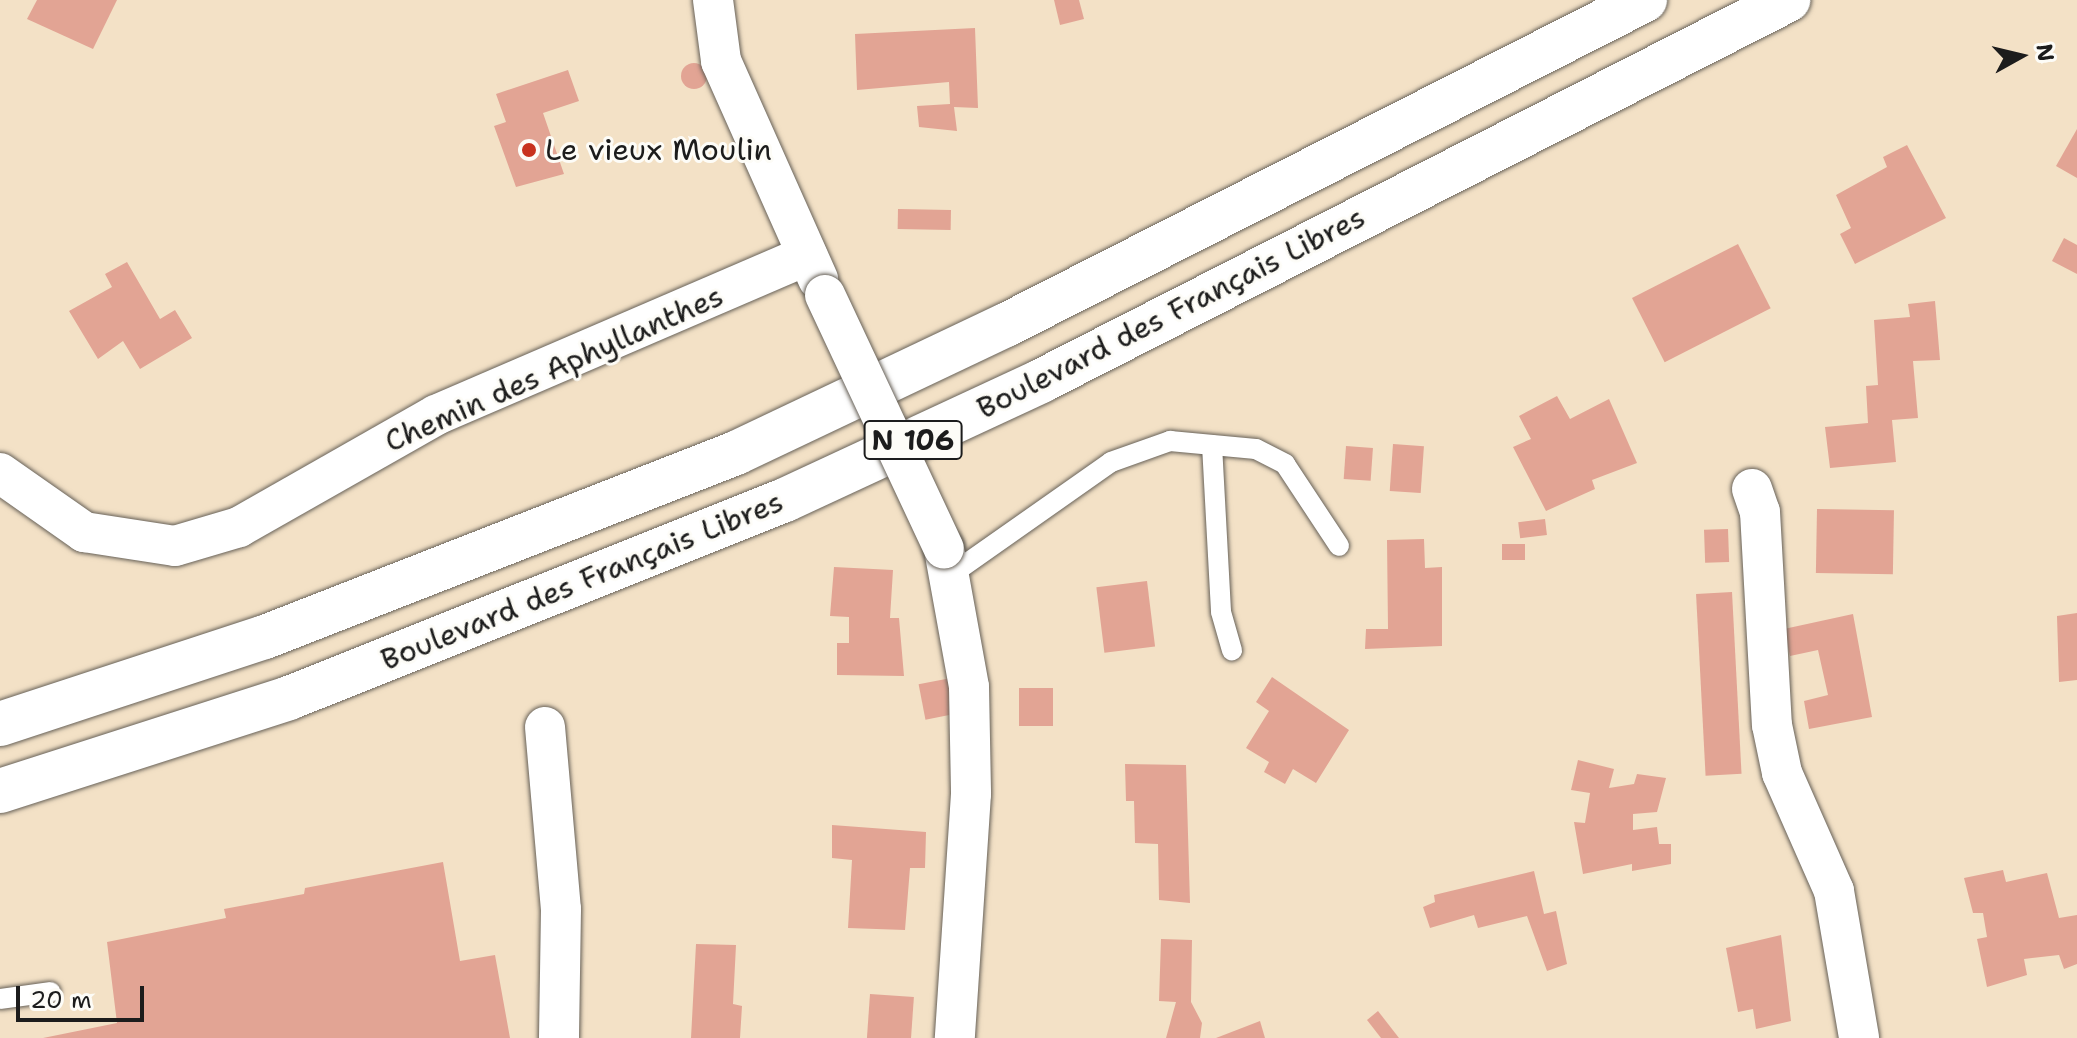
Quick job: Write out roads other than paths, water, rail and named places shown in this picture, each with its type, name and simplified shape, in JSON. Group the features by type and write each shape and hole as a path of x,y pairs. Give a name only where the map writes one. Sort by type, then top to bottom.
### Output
{"main road":[{"name":"Boulevard des Français Libres","path":"0,724 265,637 736,453 1006,325 1645,0"},
{"name":"Boulevard des Français Libres","path":"0,791 289,698 785,500 1041,381 1788,0"}],"street":[{"path":"713,0 721,61 946,563 969,687 971,794 955,1038"},
{"name":"Chemin des Aphyllanthes","path":"0,473 84,532 175,546 239,527 436,415 807,255"},
{"path":"1752,489 1760,512 1772,725 1782,773 1834,891 1859,1038"},
{"path":"545,727 561,909 559,1038"}],"lane":[{"path":"946,563 1111,462 1170,441 1256,449 1285,464 1339,546"},
{"path":"1212,445 1221,612 1232,650"},
{"path":"0,999 51,992"}],"place":[{"name":"Le vieux Moulin","path":"529,150"}]}
